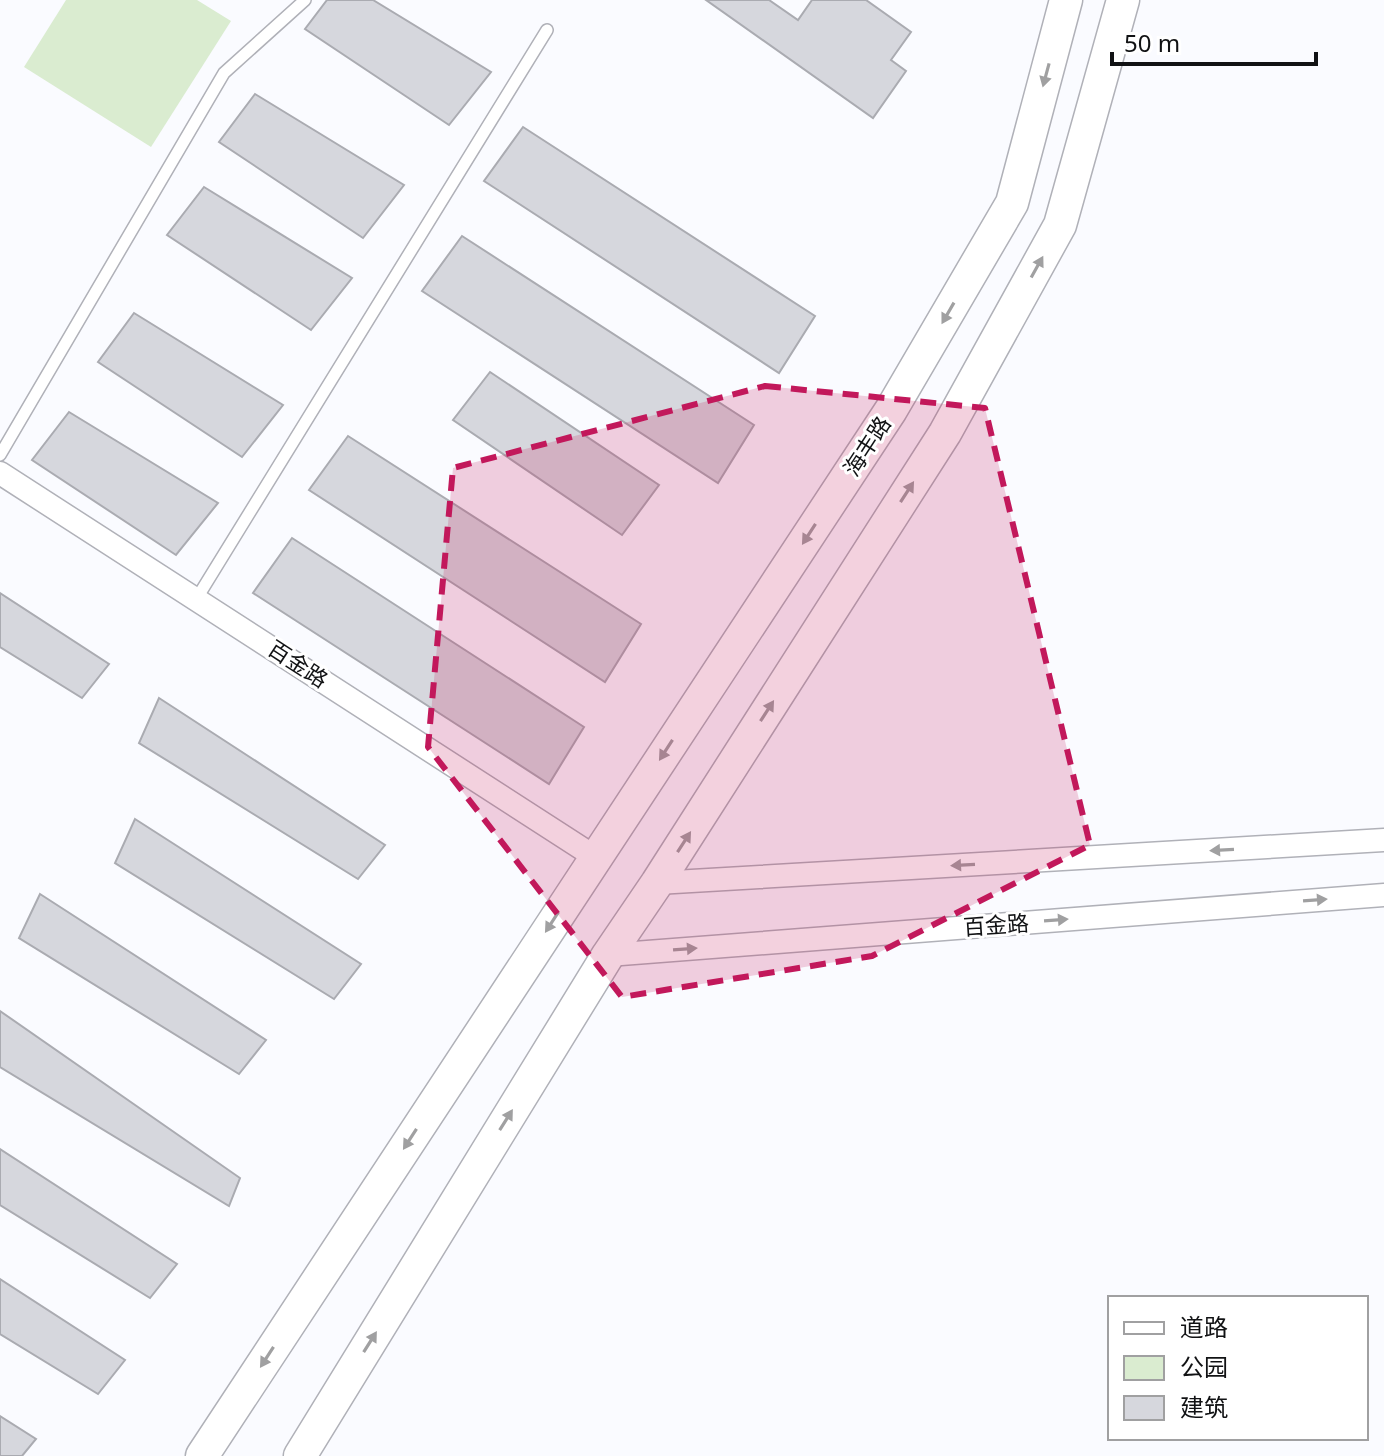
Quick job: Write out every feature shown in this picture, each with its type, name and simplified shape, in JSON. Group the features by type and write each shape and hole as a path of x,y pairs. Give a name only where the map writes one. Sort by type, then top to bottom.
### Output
{"main road":[{"name":"海丰路","path":"202,1456 891,410 1012,203 1066,0"},
{"path":"300,1456 608,955 945,433 1060,225 1123,0"}],"street":[{"name":"百金路","path":"0,473 595,857"},
{"path":"657,883 1384,840"},
{"name":"百金路","path":"608,955 1384,895"}],"lane":[{"path":"0,455 224,73 305,0"},
{"path":"197,598 547,30"}],"highlighted area":[{"path":"765,386 985,408 1090,845 872,956 622,997 428,747 453,468"}],"green space":[{"path":"66,0 197,0 231,21 151,147 24,67"}],"building":[{"path":"327,0 373,0 491,72 449,125 305,29"},
{"path":"706,0 769,0 798,20 812,0 866,0 911,32 891,60 906,71 873,118"},
{"path":"255,94 404,185 363,238 219,142"},
{"path":"523,127 815,316 779,373 484,181"},
{"path":"204,187 352,278 311,330 167,235"},
{"path":"462,236 754,425 718,483 422,291"},
{"path":"134,313 283,405 242,457 98,362"},
{"path":"490,372 659,485 622,535 453,420"},
{"path":"69,412 218,503 176,555 32,460"},
{"path":"348,436 641,624 605,682 309,490"},
{"path":"292,538 584,727 549,784 253,593"},
{"path":"0,593 109,664 82,698 0,647"},
{"path":"159,698 385,845 358,879 139,743"},
{"path":"135,819 361,964 334,999 115,863"},
{"path":"40,894 266,1040 239,1074 19,938"},
{"path":"0,1011 240,1178 229,1206 0,1067"},
{"path":"0,1149 177,1264 150,1298 0,1205"},
{"path":"0,1279 125,1360 98,1394 0,1334"},
{"path":"0,1416 36,1439 22,1456 0,1456"}]}
